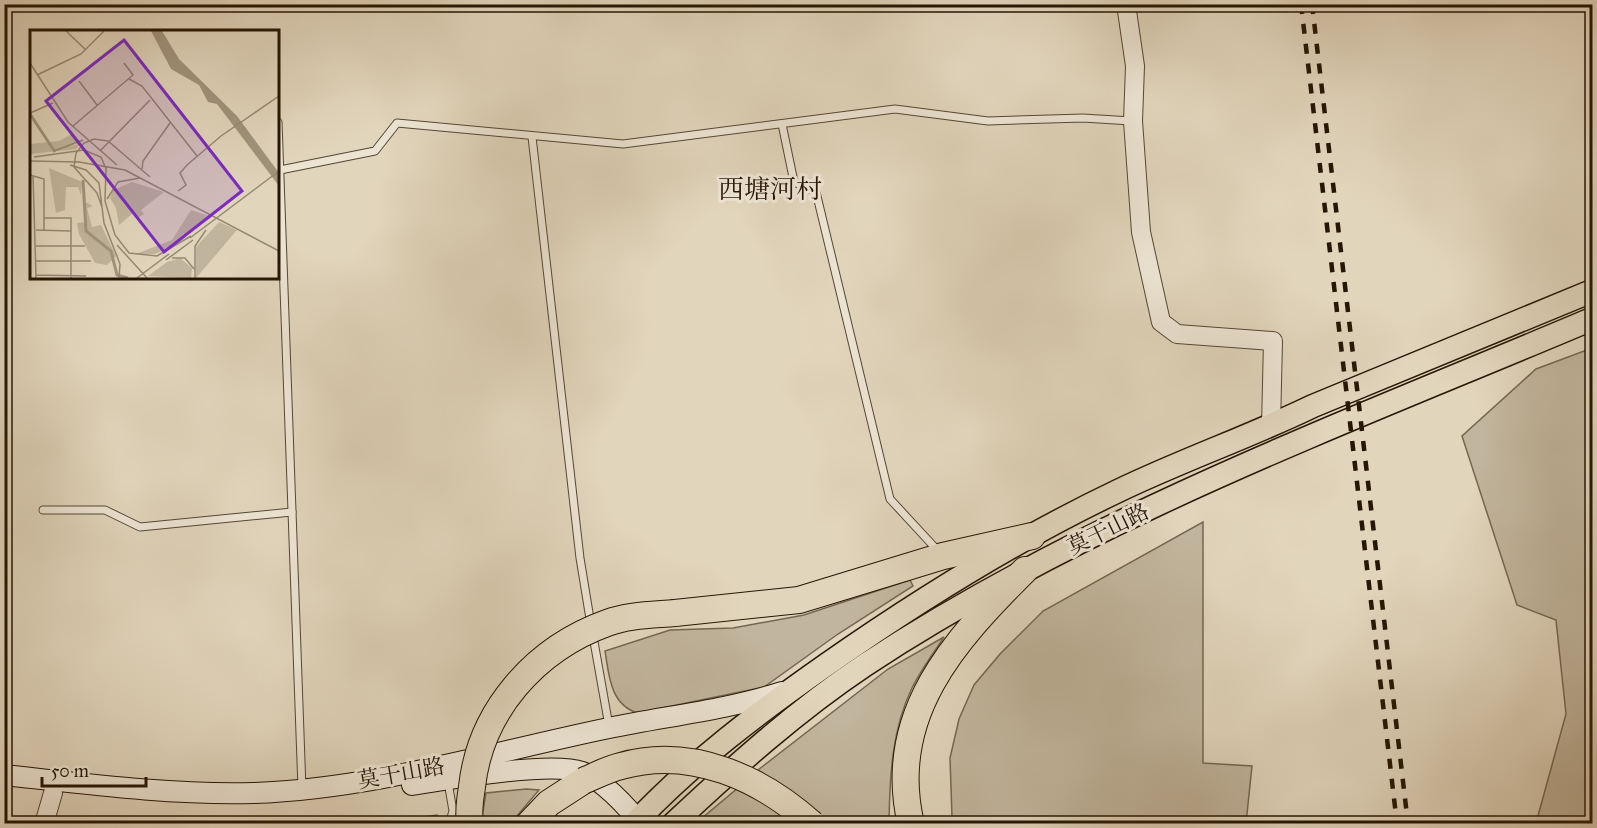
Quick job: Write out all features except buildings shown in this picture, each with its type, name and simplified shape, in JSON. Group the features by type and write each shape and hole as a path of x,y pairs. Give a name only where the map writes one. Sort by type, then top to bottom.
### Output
{"highway":[{"name":"莫干山路","path":"637,822 721,743 791,690 892,618 1032,536 1119,490 1593,291"},
{"name":"莫干山路","path":"673,824 757,747 864,666 952,610 1134,516 1593,319"},
{"path":"470,824 474,767 482,740 495,712 515,686 551,653 583,633 609,622 637,616 799,600 943,556 1032,536"},
{"path":"911,824 905,774 915,719 936,670 974,621 1026,570"},
{"path":"529,824 549,803 582,781 622,765 653,761 681,761 721,768 757,783 812,824"}],"main road":[{"name":"莫干山路","path":"4,775 148,790 253,793 302,789 430,769 610,728 752,702 791,690"},
{"name":"莫干山路","path":"4,786 145,801 248,804 566,768 584,773 620,799 637,822"}],"street":[{"path":"1126,4 1135,66 1133,121 1140,232 1161,322 1177,334 1273,341 1271,426"},
{"path":"44,824 53,793"}],"lane":[{"path":"280,170 375,151 397,123 623,144 895,110 988,121 1083,118 1133,121"},
{"path":"782,124 794,182 816,192 890,499 943,556"},
{"path":"532,136 579,558 610,728"},
{"path":"279,146 302,789"},
{"path":"43,510 105,510 140,526 292,512"},
{"path":"448,780 453,811 449,824"}],"shaded area":[{"path":"1592,348 1592,823 1536,823 1566,714 1556,620 1517,605 1462,436 1536,369"},
{"path":"1203,522 1203,763 1252,766 1246,823 946,823 952,817 950,758 959,719 974,685 1000,654 1043,611"},
{"path":"910,580 913,586 838,634 764,687 638,713 622,703 612,688 605,651 670,630 733,628 804,615"},
{"path":"944,637 916,681 900,720 891,769 889,819 875,823 827,823 801,799 758,770 888,669"},
{"path":"738,788 773,805 793,824 695,824"},
{"path":"539,790 511,823 481,823 486,793"},
{"path":"437,815 438,823 380,823"}],"railway":[{"path":"1301,4 1397,824"},
{"path":"1312,4 1408,824"}],"district":[{"name":"西塘河村","path":"770,189"}]}
